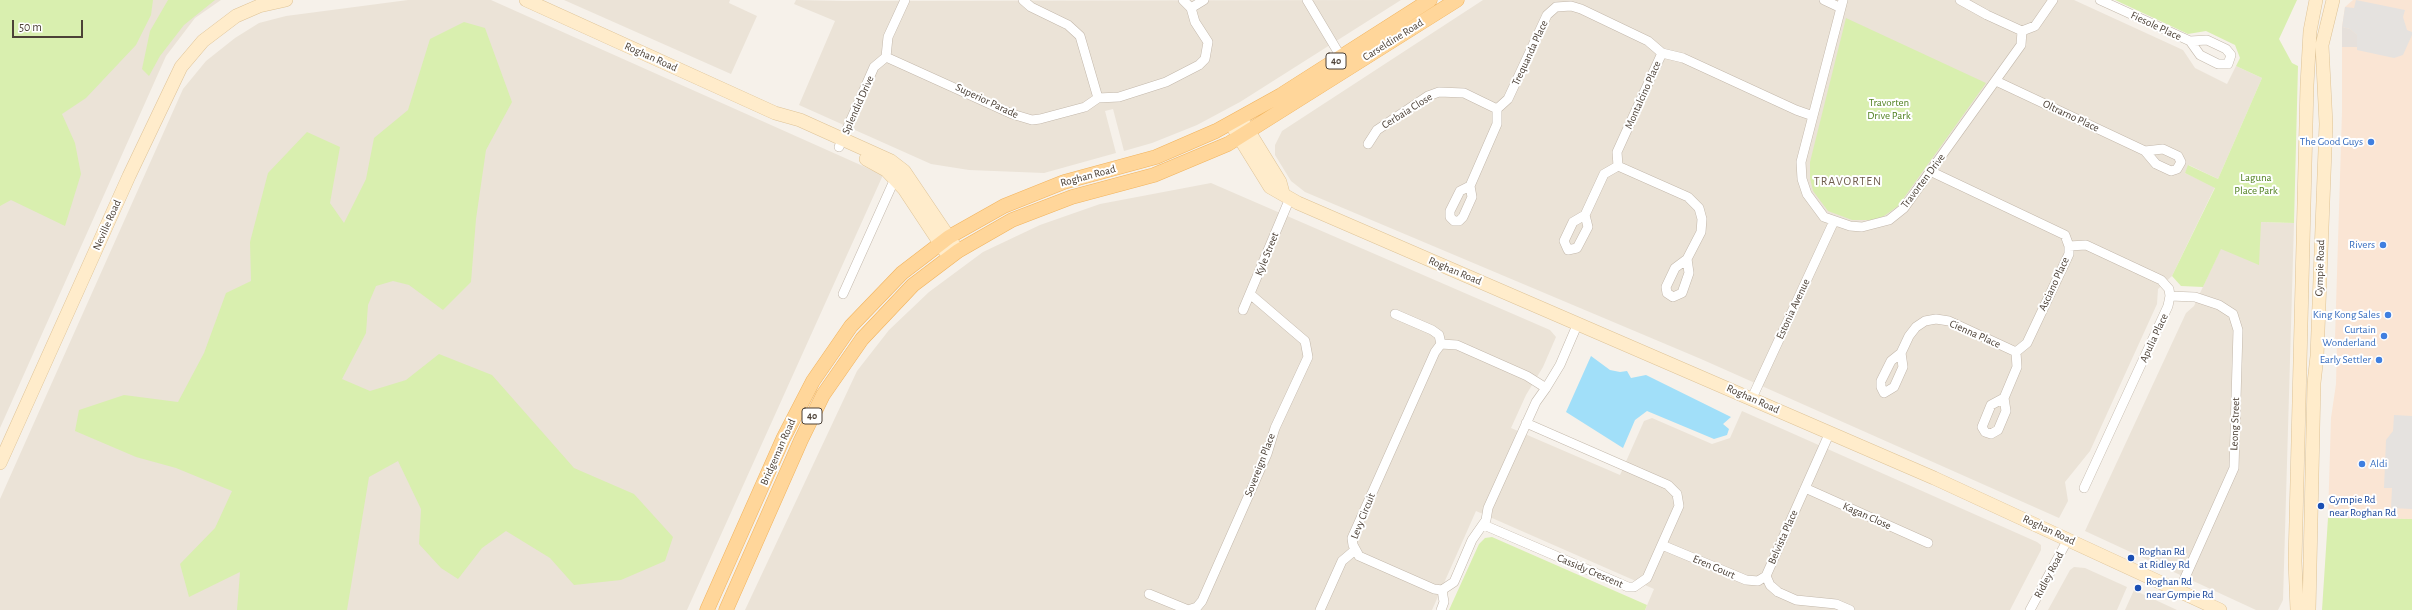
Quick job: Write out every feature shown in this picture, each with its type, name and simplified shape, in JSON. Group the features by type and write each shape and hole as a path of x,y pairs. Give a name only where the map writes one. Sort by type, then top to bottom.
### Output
{"main road":[{"name":"Carseldine Road","path":"1236,121 1341,58 1430,0"},
{"name":"Carseldine Road","path":"1244,135 1457,0"},
{"name":"Roghan Road","path":"944,240 988,214 1042,190 1162,155 1236,121"},
{"name":"Roghan Road","path":"954,254 993,230 1031,212 1072,197 1154,175 1244,135"},
{"name":"Bridgeman Road","path":"707,610 792,421 823,364 851,326 873,302 902,274 944,240"},
{"name":"Bridgeman Road","path":"726,610 809,422 835,376 862,339 894,303 954,254"}],"street":[{"name":"Neville Road","path":"0,463 174,78 187,58 203,41 224,24 247,10 271,2 286,0"},
{"name":"Roghan Road","path":"526,0 775,113 800,120 897,173 954,254"},
{"path":"886,57 888,37 905,0"},
{"path":"1023,0 1031,7 1068,25 1080,36 1098,98"},
{"name":"Superior Parade","path":"886,57 1012,114 1032,120 1085,107 1098,98 1119,97 1166,82 1202,62 1208,51 1208,42 1195,22 1191,8 1183,0"},
{"path":"1191,8 1204,0"},
{"path":"1307,0 1341,58"},
{"path":"1824,0 1842,4"},
{"path":"1960,0 1986,15 2022,31 2035,26 2053,0"},
{"name":"Fiesole Place","path":"2100,0 2190,41"},
{"name":"Gympie Road","path":"2300,609 2295,561 2307,85 2310,31 2316,0"},
{"name":"Gympie Road","path":"2300,609 2314,383 2318,356 2326,124 2322,45 2333,0"},
{"name":"Travorten Drive","path":"1842,4 1801,162 1802,179 1807,194 1824,217 1834,221 1862,227 1889,220 1904,208 1932,172 2021,45 2022,31"},
{"name":"Trequanda Place","path":"1497,109 1508,99 1547,15 1556,7 1572,6 1648,41 1662,53"},
{"name":"Montalcino Place","path":"1618,166 1617,152 1662,53 1684,58 1796,110 1813,116"},
{"name":"Splendid Drive","path":"841,143 874,67 886,57"},
{"name":"Oltrarno Place","path":"1996,81 2145,151"},
{"name":"Cerbaia Close","path":"1368,144 1377,130 1428,96 1439,92 1464,93 1497,109"},
{"path":"1470,186 1497,124 1497,109"},
{"name":"Roghan Road","path":"1236,121 1270,187 1287,196 1437,264 1830,432 2068,539 2220,610"},
{"path":"1585,215 1604,174 1618,166 1688,197 1699,208 1702,219 1701,232 1687,259"},
{"name":"Asciano Place","path":"1932,172 2065,235 2069,246 2069,254 2027,343 2016,352"},
{"path":"844,294 897,173"},
{"name":"Kyle Street","path":"1243,310 1287,196"},
{"name":"Estonia Avenue","path":"1752,398 1834,221"},
{"path":"2069,246 2086,245 2161,280 2169,289 2170,296"},
{"name":"Sovereign Place","path":"1149,594 1188,610 1197,607 1202,601 1267,454 1275,428 1308,356 1305,341 1250,294"},
{"name":"Apulia Place","path":"2084,488 2168,306 2170,296"},
{"name":"Leong Street","path":"2170,296 2195,297 2219,305 2233,314 2238,330 2234,468 2179,591"},
{"path":"1395,314 1432,330 1438,335 1441,344 1457,345 1534,379 1546,388"},
{"name":"Cienna Place","path":"1901,353 1909,336 1916,327 1925,321 1936,319 1949,321 2016,352"},
{"path":"1441,610 1444,602 1442,590 1454,582 1474,536 1484,525 1488,508 1526,423 1536,402 1560,365 1578,323"},
{"name":"Levy Circuit","path":"1441,344 1435,352 1352,538 1355,550 1362,558 1434,589 1442,590"},
{"path":"2004,398 2017,367 2016,352"},
{"name":"Cassidy Crescent","path":"1484,525 1628,587 1638,585 1647,578 1679,506 1680,499 1673,488 1526,423"},
{"name":"Belvista Place","path":"1830,432 1766,576 1770,585 1778,592 1796,600 1836,604 1850,610"},
{"name":"Kagan Close","path":"1805,488 1928,543"},
{"name":"Ridley Road","path":"2030,610 2068,539"},
{"name":"Eren Court","path":"1662,545 1746,580 1758,581 1766,576"},
{"path":"1320,610 1342,561 1355,550"}],"shaded area":[{"path":"0,0 221,0 195,18 166,56 0,428"},
{"path":"408,0 491,0 883,175 687,610 0,610 0,499 183,89 206,61 235,38 259,23 286,16"},
{"path":"564,0 730,0 729,3 757,16 731,74"},
{"path":"796,0 1401,0 1240,102 1197,125 1152,143 1124,151 1113,109 1105,111 1116,153 1044,173 969,170 931,164 799,105 835,21 794,4"},
{"path":"1483,0 2074,0 2183,50 2195,68 2227,84 2236,66 2262,78 2218,179 2189,165 2185,173 2215,187 2172,276 2158,289 2157,304 2090,451 2065,482 2068,501 2059,518 1701,359 1305,192 1291,181 1275,155 1275,145 1282,131"},
{"path":"2353,0 2412,0 2412,519 2328,518 2331,418 2336,384 2337,340 2335,338 2342,112 2342,27 2345,7"},
{"path":"2356,0 2405,10 2403,17 2407,30 2412,32 2412,35 2403,55 2394,58 2357,50 2357,35 2350,29 2342,27 2345,7 2354,8"},
{"path":"2342,27 2350,29 2357,35 2357,47 2342,47"},
{"path":"1211,183 1550,330 1556,337 1543,367 1526,395 1511,428 1620,475 1644,421 1652,418 1712,444 1730,438 1742,411 2037,542 2041,545 2041,550 2010,610 1645,610 1654,589 1476,511 1432,610 745,610 857,371 889,330 929,292 983,252 1040,225 1100,204"},
{"path":"2261,222 2294,223 2283,600 2278,610 2256,610 2085,531 2186,313 2194,306 2221,248"},
{"path":"2394,415 2412,416 2412,509 2391,508 2392,488 2384,488 2386,440 2393,431"},
{"path":"2074,567 2085,568 2127,587 2117,610 2048,610 2070,570"},
{"path":"2134,590 2177,610 2125,610"}],"green space":[{"path":"0,0 153,0 151,15 136,45 86,98 62,114 75,143 81,174 65,226 11,200 0,206"},
{"path":"168,0 215,0 184,25 160,56 149,76 142,69 150,31"},
{"name":"Laguna Place Park","path":"2115,0 2297,0 2279,39 2292,63 2298,66 2294,223 2261,222 2259,265 2221,249 2203,287 2181,286 2172,276 2215,188 2185,173 2188,165 2218,179 2262,78 2236,66 2240,58 2235,45 2206,31 2188,34"},
{"name":"Travorten Drive Park","path":"1846,18 1986,83 1898,206 1884,216 1874,220 1852,220 1828,211 1813,191 1810,178 1810,162"},
{"path":"464,22 485,28 512,102 486,150 476,219 471,282 443,310 409,285 393,281 376,286 368,305 366,333 342,379 370,391 406,380 439,354 492,375 574,468 634,494 673,537 665,561 621,580 574,585 550,558 506,531 482,548 458,579 441,568 419,544 421,509 398,461 369,477 347,610 237,610 240,572 189,597 180,564 215,528 232,491 176,468 136,457 75,431 79,410 124,395 178,402 204,353 226,293 251,281 250,242 268,173 307,132 340,147 330,203 344,223 366,179 374,138 408,110 430,39"},
{"path":"2328,518 2412,519 2412,610 2322,610"},
{"path":"1492,537 1647,605 1645,610 1449,610 1479,544 1485,538"}],"water":[{"path":"1591,356 1610,370 1620,372 1627,371 1631,378 1646,375 1731,417 1723,424 1729,429 1727,435 1714,439 1647,411 1635,420 1623,448 1566,412"}],"place":[{"name":"The Good Guys","path":"2371,142"},
{"name":"Rivers","path":"2383,245"},
{"name":"King Kong Sales","path":"2388,315"},
{"name":"Curtain Wonderland","path":"2384,336"},
{"name":"Early Settler","path":"2379,360"},
{"name":"Aldi","path":"2362,464"},
{"name":"Gympie Rd near Roghan Rd","path":"2321,506"},
{"name":"Roghan Rd at Ridley Rd","path":"2131,558"},
{"name":"Roghan Rd near Gympie Rd","path":"2138,588"}],"district":[{"name":"TRAVORTEN","path":"1848,181"}]}
